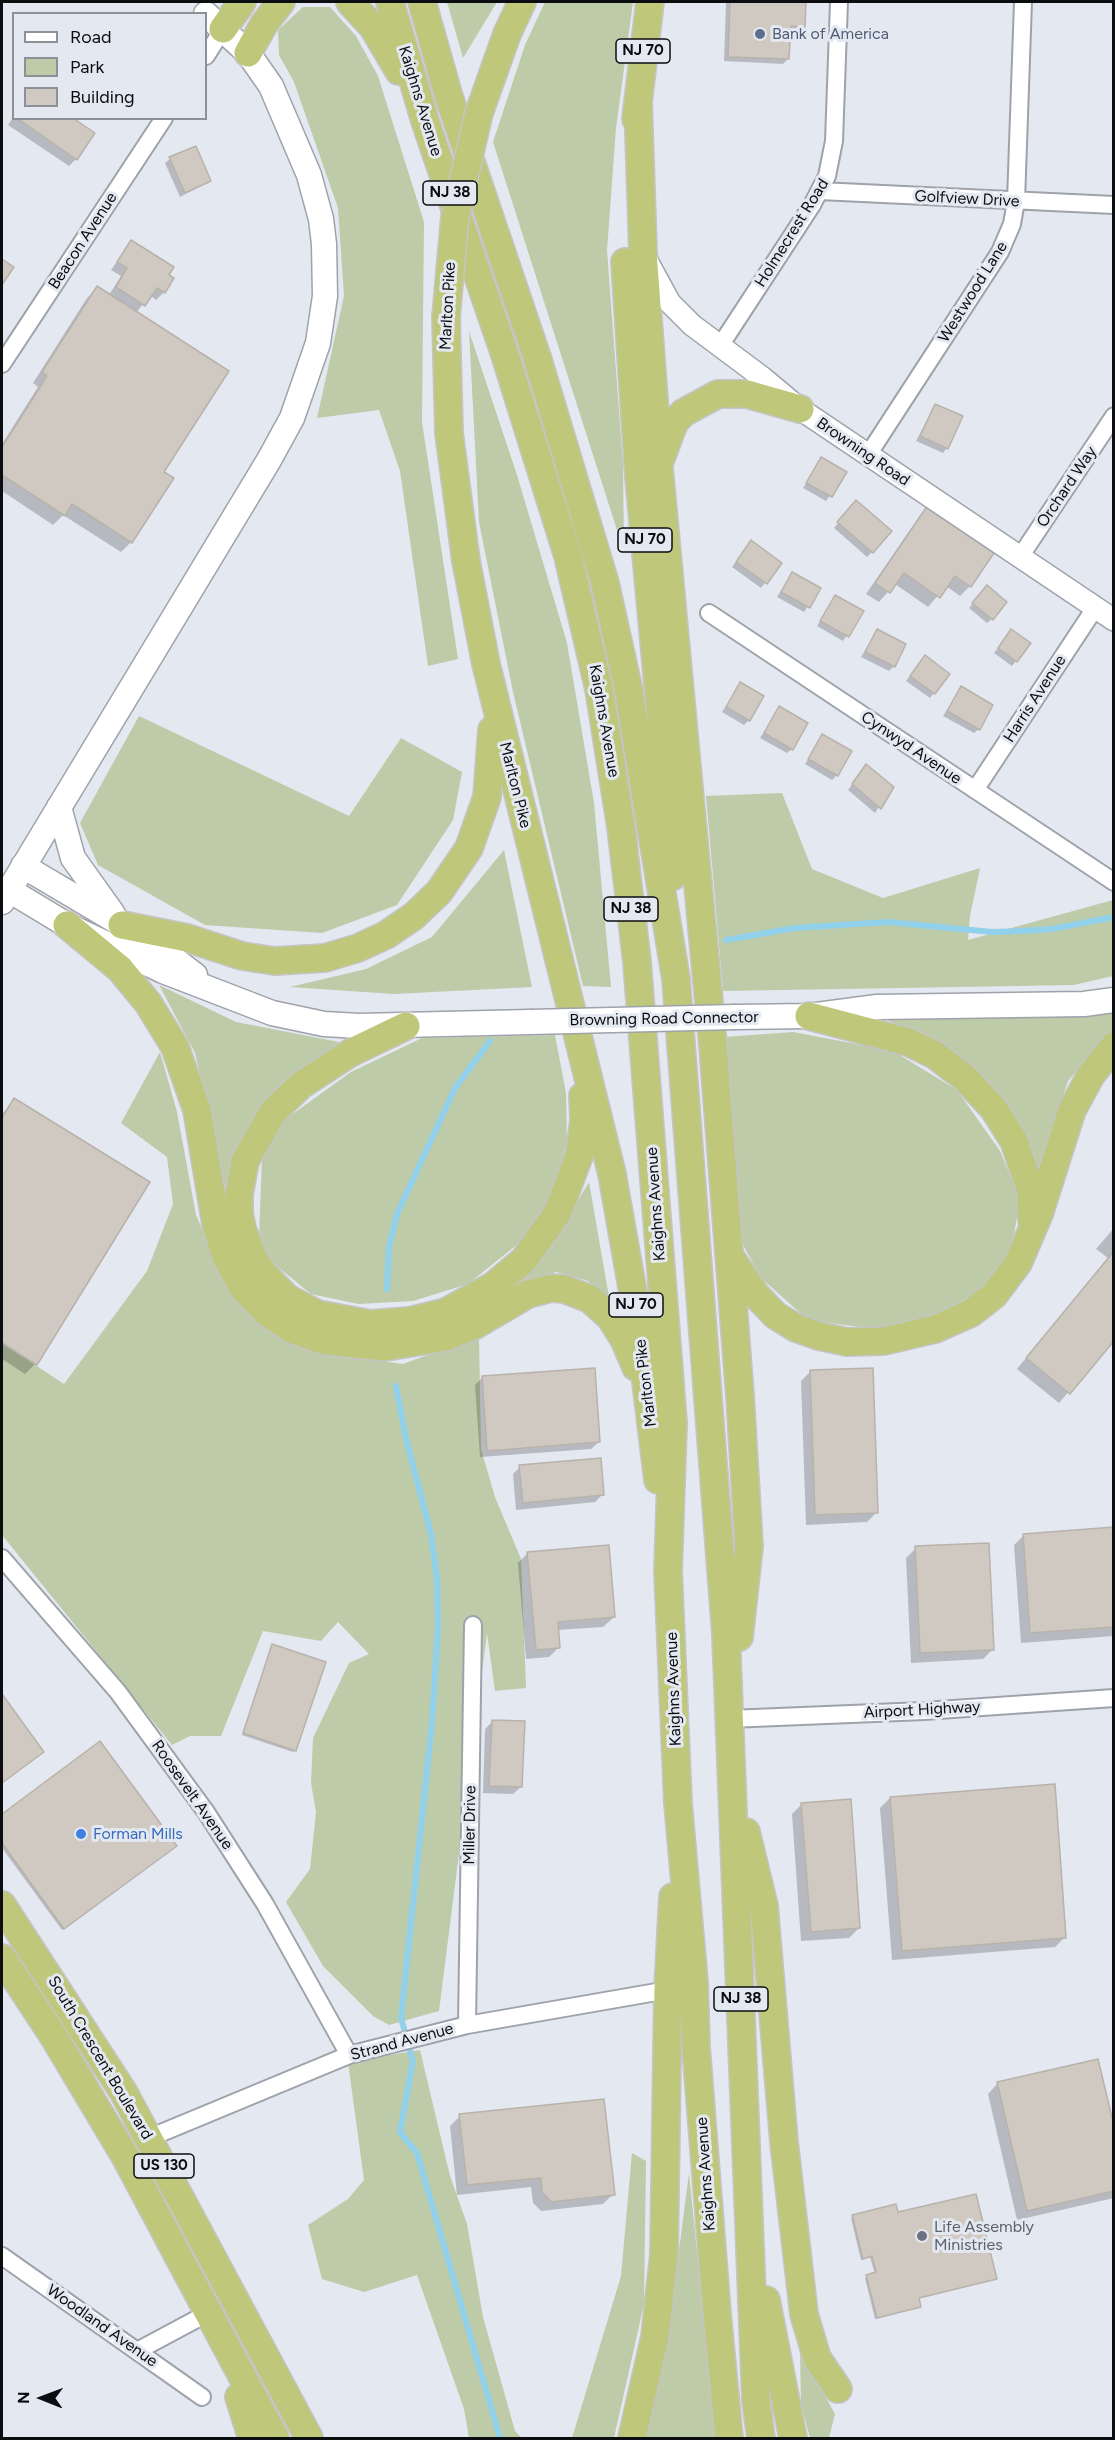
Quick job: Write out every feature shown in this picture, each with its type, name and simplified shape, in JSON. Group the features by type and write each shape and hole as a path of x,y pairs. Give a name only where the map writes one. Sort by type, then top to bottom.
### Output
{"highway":[{"path":"211,19 242,2"},
{"path":"248,53 264,24 281,2"},
{"path":"350,2 363,13 383,42 425,122"},
{"name":"Kaighns Avenue","path":"390,2 425,122 537,452 584,619 607,731 637,962 673,1423 668,1571 678,1803 694,1982 696,2047 717,2314 729,2439"},
{"name":"Kaighns Avenue","path":"422,2 460,134 537,357 605,583 628,687 676,979 719,1521 733,1778 751,2219"},
{"name":"Marlton Pike","path":"522,2 507,34 479,113 455,217 446,317 449,433 466,561 494,696 605,1138 625,1237 648,1395 668,1571"},
{"name":"NJ 70","path":"650,2 625,208 626,274 639,477 671,826 676,979"},
{"path":"638,102 643,252 659,468 730,1257 749,1546 729,1719"},
{"path":"659,468 668,435 674,423 683,413 706,399 729,393 747,394 800,409"},
{"path":"122,925 187,938 242,956 292,961 342,953 371,942 401,926 427,904 450,879 476,833 491,778 494,696"},
{"path":"67,925 120,969 148,1003 175,1047 197,1110 216,1224 226,1257 243,1288 266,1312 293,1330 325,1341 385,1347 446,1337 475,1325 528,1294 551,1288 564,1289 590,1299 610,1317 624,1339 648,1395"},
{"path":"808,1016 866,1029 921,1048 950,1066 980,1092 1005,1124 1022,1159 1031,1191 1032,1233"},
{"path":"406,1026 350,1053 301,1085 273,1112 245,1161 239,1194 239,1212 242,1229 254,1259 287,1298 317,1314 332,1318 390,1323 446,1312 479,1296 524,1260 558,1212 580,1153 584,1120 580,1044"},
{"path":"730,1257 761,1300 786,1322 808,1333 847,1342 884,1341 935,1329 984,1304 1011,1274 1032,1233 1068,1120 1091,1075 1113,1046"},
{"path":"733,1778 765,1906 783,2142 804,2314 818,2358 838,2389"},
{"path":"632,2439 654,2337 664,2254 668,1990 678,1803"},
{"name":"South Crescent Boulevard","path":"2,1905 80,2022 149,2138 309,2439"},
{"name":"South Crescent Boulevard","path":"2,1958 95,2105 275,2439"},
{"path":"751,2219 756,2401 761,2439"},
{"name":"NJ 38","path":"751,2219 793,2439"},
{"path":"222,2338 252,2439"}],"main road":[{"path":"187,2 201,12"},
{"path":"5,896 281,440 302,392 318,343 325,271 321,219 316,197 280,103 263,74 248,53 211,19"},
{"path":"59,807 73,858 122,925"},
{"name":"Browning Road Connector","path":"23,866 153,943 219,993"},
{"name":"Browning Road Connector","path":"5,896 163,971 272,1013 308,1021 351,1026 808,1016 877,1007 1084,1004 1113,1000"}],"street":[{"name":"Holmecrest Road","path":"720,346 820,191 833,153 839,2"},
{"name":"Westwood Lane","path":"868,455 1000,252 1012,224 1016,201 1023,2"},
{"path":"207,49 211,19"},
{"name":"Beacon Avenue","path":"2,364 163,120"},
{"name":"Golfview Drive","path":"820,191 1113,205"},
{"name":"Browning Road","path":"643,252 670,303 692,325 800,409 1113,620"},
{"name":"Orchard Way","path":"1020,557 1113,416"},
{"name":"Harris Avenue","path":"975,790 1095,608"},
{"name":"Cynwyd Avenue","path":"709,613 1113,882"},
{"name":"Roosevelt Avenue","path":"2,1558 118,1692 206,1812 265,1904 349,2055"},
{"name":"Miller Drive","path":"466,2025 473,1625"},
{"name":"Airport Highway","path":"729,1719 924,1711 1113,1698"},
{"name":"Strand Avenue","path":"149,2138 349,2055 466,2025 668,1990"},
{"name":"Woodland Avenue","path":"2,2256 202,2397"},
{"path":"137,2351 208,2313"}],"green space":[{"path":"447,2 497,2 463,58"},
{"path":"545,2 633,2 616,128 607,250 623,464 624,552 493,142 525,45"},
{"path":"303,7 330,7 356,36 378,76 424,222 422,422 458,659 428,666 400,471 379,410 317,418 344,296 338,208 294,82 279,55 278,30"},
{"path":"469,331 517,475 567,643 594,803 611,987 583,986 513,692 479,522"},
{"path":"139,716 349,816 401,738 462,772 453,820 397,905 322,933 205,925 98,865 80,823"},
{"path":"782,793 812,869 883,898 980,868 970,916 968,940 1113,900 1113,976 1074,985 723,991 706,796"},
{"path":"504,850 532,987 394,994 290,987 366,969 432,937"},
{"path":"159,985 236,1022 339,1042 262,1103 225,1188 195,1053"},
{"path":"1113,1013 1113,1030 1068,1081 1038,1171 1006,1100 942,1045 881,1017"},
{"path":"793,1032 893,1051 957,1090 1000,1151 1020,1199 1012,1246 986,1285 942,1314 882,1330 808,1320 761,1278 743,1245 724,1037"},
{"path":"555,1035 566,1093 567,1143 551,1198 519,1243 468,1284 413,1301 358,1304 311,1294 273,1263 259,1237 262,1158 280,1123 351,1072 422,1038"},
{"path":"160,1052 177,1112 196,1215 234,1300 308,1351 403,1364 479,1336 481,1449 495,1497 521,1559 526,1688 495,1691 487,1633 439,2011 389,2025 373,2016 323,1966 286,1902 310,1869 316,1812 311,1783 313,1738 349,1663 369,1654 338,1622 321,1641 263,1631 221,1736 190,1736 172,1745 2,1535 2,1343 64,1384 147,1271 173,1204 167,1157 121,1123"},
{"path":"589,1182 610,1303 588,1281 556,1272 519,1284 543,1259"},
{"path":"420,2050 450,2176 467,2224 483,2317 515,2431 522,2438 469,2438 464,2409 417,2275 364,2292 322,2279 308,2225 348,2199 364,2180 348,2062"},
{"path":"632,2153 646,2161 644,2304 614,2438 572,2438 621,2276"},
{"path":"689,2173 716,2438 643,2438 665,2358"},
{"path":"800,2351 835,2414 829,2438 810,2438 801,2405"}],"building":[{"name":"Bank of America","path":"730,2 806,2 805,27 791,26 789,59 728,57"},
{"path":"20,120 76,120 95,133 77,160"},
{"path":"196,146 211,181 185,193 169,157"},
{"path":"131,240 174,267 169,275 174,278 165,293 157,288 145,306 116,287 127,268 117,262"},
{"path":"2,259 14,267 2,285"},
{"path":"97,286 229,371 164,472 174,478 132,543 72,504 65,516 2,475 2,447 47,376 42,372"},
{"path":"935,404 963,416 948,449 920,436"},
{"path":"821,457 847,472 832,497 806,483"},
{"path":"856,500 892,531 873,553 837,522"},
{"path":"930,502 998,547 971,587 955,576 940,598 904,573 890,593 875,583"},
{"path":"751,540 782,563 767,584 736,562"},
{"path":"792,572 821,588 810,608 781,592"},
{"path":"987,585 1007,602 993,620 972,603"},
{"path":"835,595 864,611 849,637 820,621"},
{"path":"877,629 906,644 895,667 865,652"},
{"path":"1011,629 1031,643 1017,662 998,648"},
{"path":"925,655 950,674 935,694 910,676"},
{"path":"740,682 764,696 750,721 726,707"},
{"path":"961,686 993,705 980,730 947,711"},
{"path":"779,706 808,723 793,750 764,733"},
{"path":"822,734 852,751 838,776 808,759"},
{"path":"866,764 894,787 881,809 852,784"},
{"path":"14,1098 150,1182 37,1365 2,1343 2,1118"},
{"path":"1114,1251 1114,1341 1070,1394 1026,1358"},
{"path":"595,1368 600,1442 487,1451 482,1376"},
{"path":"873,1368 878,1513 815,1515 810,1370"},
{"path":"601,1458 604,1495 523,1503 519,1465"},
{"path":"1114,1527 1114,1627 1030,1633 1023,1534"},
{"path":"989,1543 994,1650 920,1653 915,1546"},
{"path":"609,1545 615,1617 558,1622 560,1648 536,1650 527,1552"},
{"path":"272,1644 326,1662 296,1751 243,1733"},
{"path":"2,1694 44,1752 2,1783"},
{"path":"492,1720 525,1721 522,1787 489,1786"},
{"path":"100,1741 177,1846 64,1929 2,1843 2,1814"},
{"path":"1055,1784 1066,1938 902,1951 890,1797"},
{"path":"851,1799 860,1928 811,1932 801,1803"},
{"path":"1098,2059 1114,2126 1114,2191 1027,2211 997,2082"},
{"path":"604,2099 615,2195 551,2202 542,2192 541,2178 467,2185 459,2114"},
{"name":"Life Assembly Ministries","path":"976,2194 997,2279 919,2298 921,2307 877,2318 866,2275 876,2272 872,2256 863,2259 852,2215 896,2204 898,2212"}],"waterway":[{"path":"726,940 795,928 888,922 992,932 1020,931 1052,929 1114,917"},
{"path":"387,1289 389,1247 397,1214 455,1088 490,1041"},
{"path":"396,1386 406,1439 431,1534 437,1579 438,1626 432,1723 401,2018 413,2061 400,2132 417,2153 500,2438"}],"place":[{"name":"Bank of America","path":"760,34"},
{"name":"Forman Mills","path":"81,1834"},
{"name":"Life Assembly Ministries","path":"922,2236"}]}
